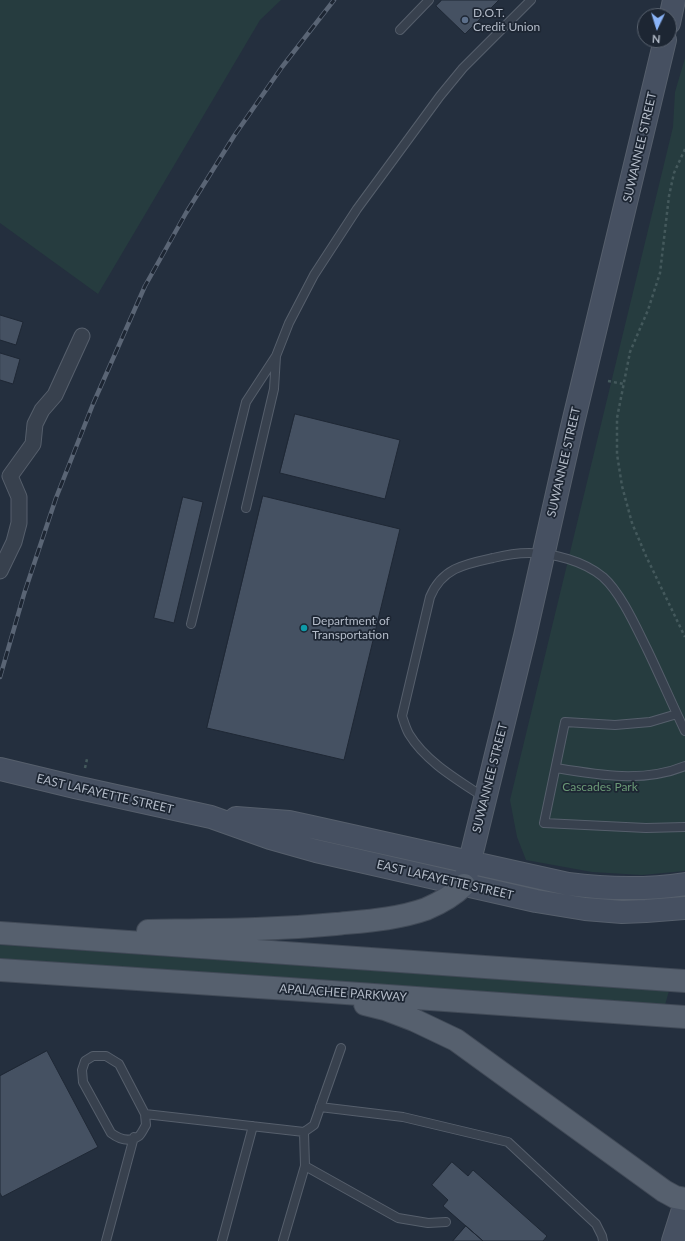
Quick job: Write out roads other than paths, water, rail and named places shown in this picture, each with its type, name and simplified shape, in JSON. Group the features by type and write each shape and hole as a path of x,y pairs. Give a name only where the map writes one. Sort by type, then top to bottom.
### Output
{"main road":[{"path":"0,933 253,929 360,922 404,915 426,909 445,900 464,885"},
{"path":"0,933 679,980"},
{"name":"APALACHEE PARKWAY","path":"0,970 685,1017"},
{"path":"289,989 328,995 385,1009 442,1033 470,1050 664,1191 685,1200"}],"street":[{"name":"SUWANNEE STREET","path":"464,885 526,636 572,427 663,48"},
{"path":"0,571 14,542 19,523 19,497 5,474 33,444 35,424 42,410 56,395 82,336"},
{"name":"EAST LAFAYETTE STREET","path":"0,769 68,786 211,817 293,845 553,905 622,912 646,912 685,908"},
{"name":"EAST LAFAYETTE STREET","path":"211,817 251,818 288,822 550,881 585,886 631,889 684,884"},
{"path":"622,912 685,922"},
{"path":"673,1241 685,1203"}],"lane":[{"path":"400,30 429,0"},
{"path":"191,624 246,402 276,356 289,323 311,280 356,209 440,96 463,68 531,0"},
{"path":"246,508 274,389 276,356"},
{"path":"485,799 423,754 408,733 402,716 434,587 441,578 450,571 463,565 497,557 527,553 544,554 583,565 602,577 609,583 632,617 685,731"},
{"path":"677,714 650,722 616,725 565,722 544,823 646,828 685,827"},
{"path":"556,768 588,774 632,777 670,772 685,766"},
{"path":"145,1114 304,1132 314,1125 341,1048"},
{"path":"93,1056 106,1056 119,1064 145,1114 146,1125 139,1136 134,1137 127,1140 118,1138 111,1133 83,1082 82,1070 85,1062 93,1056"},
{"path":"320,1107 404,1117 508,1142 596,1224 603,1241"},
{"path":"222,1241 252,1126"},
{"path":"283,1241 305,1166 304,1132"},
{"path":"106,1241 134,1137"},
{"path":"305,1166 398,1218 428,1223 446,1222"}],"railway":[{"path":"0,677 24,594 56,498 93,404 145,286 186,213 234,136 282,67 334,0"}],"place":[{"name":"D.O.T. Credit Union","path":"465,20"},
{"name":"Department of Transportation","path":"304,628"}],"park label":[{"name":"Cascades Park","path":"600,787"}]}
